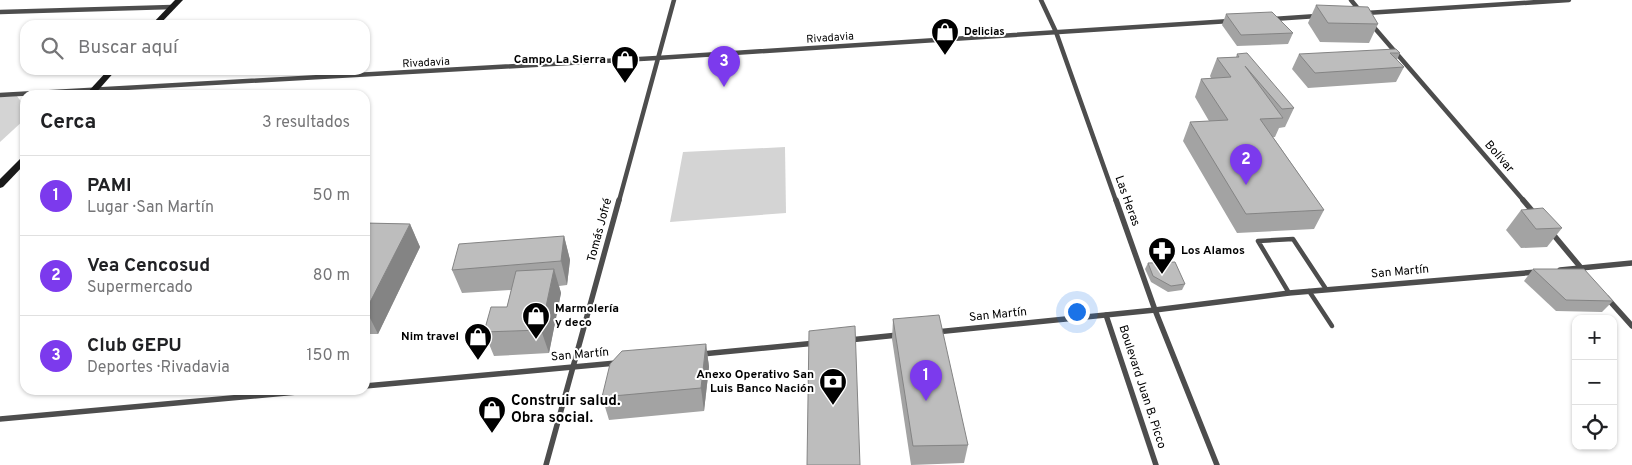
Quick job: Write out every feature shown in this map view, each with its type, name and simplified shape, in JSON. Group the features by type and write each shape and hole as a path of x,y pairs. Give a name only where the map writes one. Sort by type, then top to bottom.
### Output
{"main road":[{"path":"160,20 179,0"},
{"path":"94,90 107,75"},
{"path":"0,185 20,164"}],"street":[{"name":"Tomás Jofré","path":"546,465 674,0"},
{"name":"Las Heras","path":"1041,0 1056,32 1155,310 1217,465"},
{"name":"Bolívar","path":"1350,0 1536,216"},
{"path":"1353,14 1568,0"},
{"path":"0,12 172,7"},
{"path":"1264,19 1323,16"},
{"name":"Rivadavia","path":"140,90 1234,21"},
{"name":"Rivadavia","path":"0,95 20,95"},
{"path":"1549,230 1588,275"},
{"path":"1552,270 1632,263"},
{"name":"San Martín","path":"929,332 1155,310 1326,289 1542,271"},
{"path":"1600,290 1632,326"},
{"name":"Boulevard Juan B. Picco","path":"1106,315 1156,465"},
{"path":"840,341 909,334"},
{"path":"692,355 820,343"},
{"name":"San Martín","path":"370,386 623,362"},
{"path":"0,419 264,395"}],"lane":[{"path":"1289,293 1258,241 1293,239 1326,289"},
{"path":"1310,291 1332,326"}],"shaded area":[{"path":"17,96 20,100 20,124 0,142 0,97"},
{"path":"785,147 786,213 670,222 683,152"}],"building":[{"path":"1316,5 1368,7 1378,24 1328,23"},
{"path":"1272,12 1293,33 1241,35 1226,14"},
{"path":"1396,49 1400,53 1390,53 1404,67 1315,73 1299,54"},
{"path":"1247,53 1294,108 1282,109 1245,66 1283,118 1260,119 1324,210 1246,214 1190,122 1228,120 1201,79 1231,77 1217,58 1239,57 1237,54"},
{"path":"1543,208 1562,228 1536,229 1521,210"},
{"path":"370,223 410,224 370,302"},
{"path":"564,236 561,261 452,270 459,244"},
{"path":"1175,262 1185,284 1171,286 1153,276 1148,263"},
{"path":"554,269 541,330 484,332 491,307 507,307 516,271"},
{"path":"1533,269 1584,269 1613,301 1566,300"},
{"path":"939,315 968,445 913,446 893,319"},
{"name":"Anexo Operativo San Luis Banco Nación","path":"855,326 860,465 807,465 809,331"},
{"path":"706,344 701,388 602,397 610,364 622,351"}],"place":[{"name":"Delicias","path":"945,56"},
{"name":"Campo La Sierra","path":"625,84"},
{"name":"Club GEPU","path":"724,87"},
{"name":"Vea Cencosud","path":"1246,185"},
{"name":"Los Alamos","path":"1162,275"},
{"name":"Marmolería y deco","path":"536,340"},
{"name":"Nim travel","path":"478,361"},
{"name":"PAMI","path":"926,401"},
{"name":"Anexo Operativo San Luis Banco Nación","path":"833,406"},
{"name":"Construir salud. Obra social.","path":"492,434"}]}
